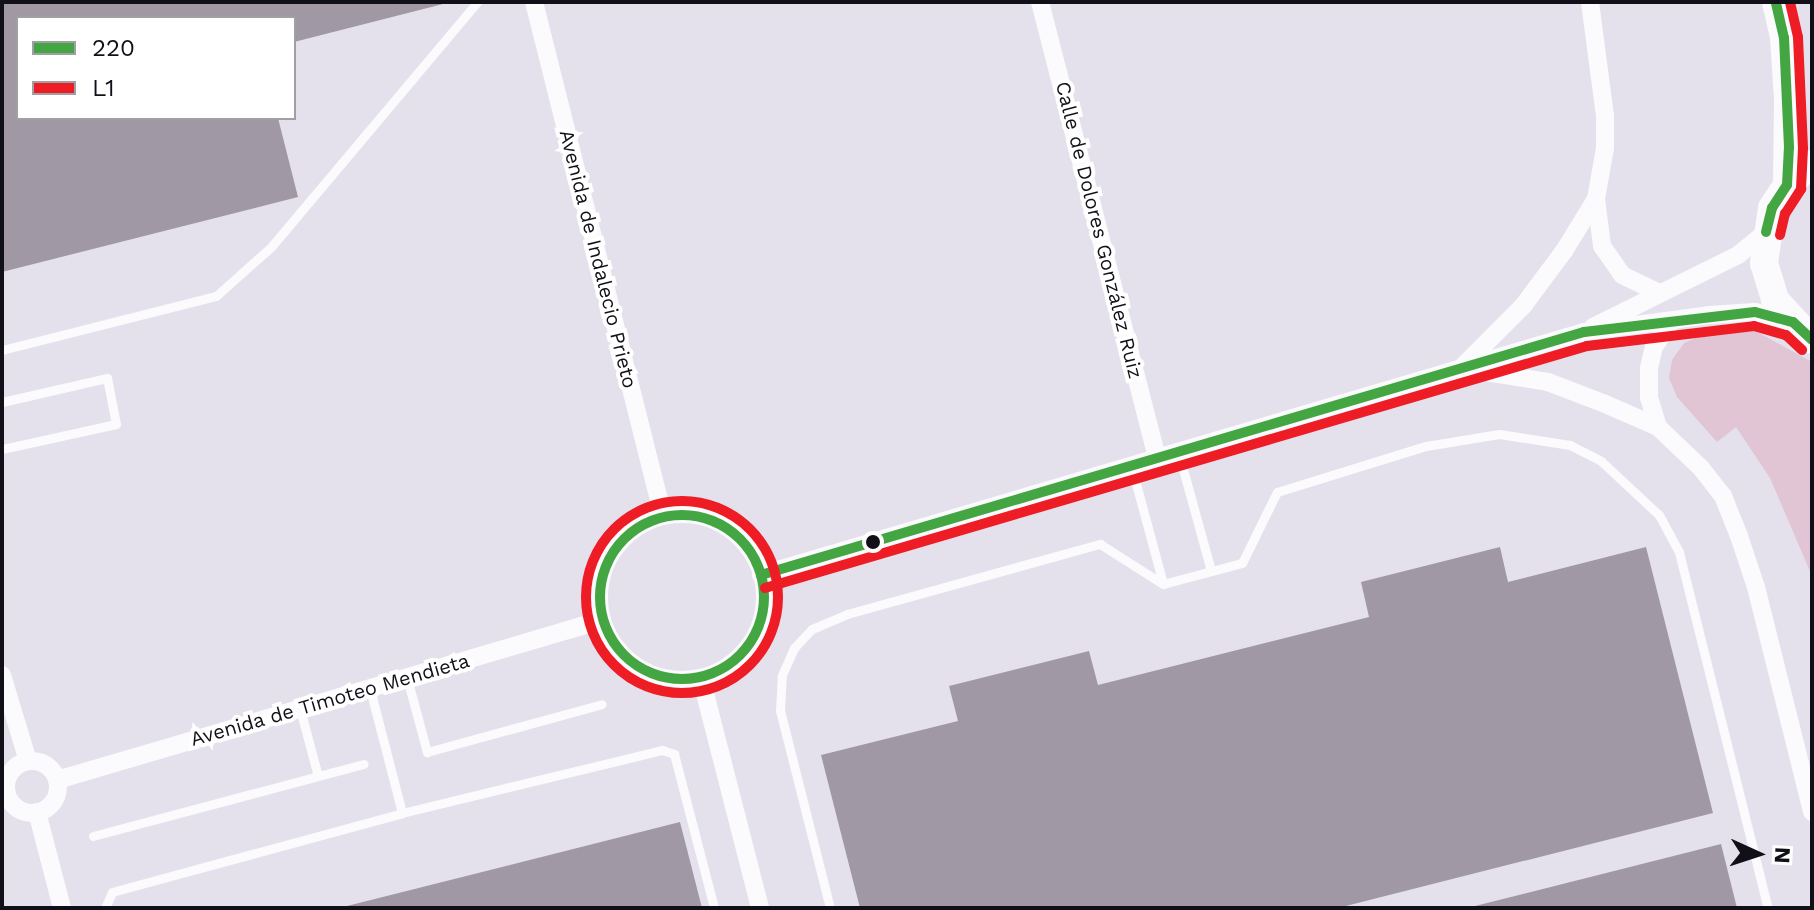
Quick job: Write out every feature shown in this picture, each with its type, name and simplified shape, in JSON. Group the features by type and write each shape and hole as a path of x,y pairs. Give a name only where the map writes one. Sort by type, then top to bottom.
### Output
{"main road":[{"path":"1776,2 1784,38 1788,100 1787,185"},
{"path":"1802,331 1775,300 1764,263 1766,232 1772,208 1787,185 1812,164"}],"street":[{"name":"Avenida de Indalecio Prieto","path":"534,2 663,516"},
{"name":"Calle de Dolores González Ruiz","path":"1040,2 1157,457"},
{"path":"1461,368 1523,306 1564,251 1596,199 1604,162 1605,116 1590,2"},
{"path":"1596,199 1602,246 1622,275 1659,293"},
{"path":"1584,332 1738,255 1766,232"},
{"path":"761,575 1584,332 1755,312 1802,331"},
{"path":"1658,427 1649,398 1649,368 1654,347 1670,323"},
{"path":"1461,368 1548,382 1658,427 1677,442 1716,487 1739,536 1756,587 1812,812"},
{"path":"694,515 724,525 753,555 761,575 763,612 757,630 735,660 701,678 659,677 640,669 617,648 602,620 599,597 601,575 610,555 633,530 663,516 694,515"},
{"name":"Avenida de Timoteo Mendieta","path":"57,780 602,620"},
{"path":"2,675 28,761"},
{"path":"701,678 760,908"},
{"path":"28,761 46,765 57,780 54,800 37,812 24,812 4,794 6,779 15,767 28,761"},
{"path":"37,812 62,908"}],"lane":[{"path":"2,350 191,305 216,296 271,247 477,2"},
{"path":"2,402 107,378 116,424 2,449"},
{"path":"830,908 780,711 782,675 794,648 812,629 847,614 1100,544 1163,584 1242,563 1277,492 1426,446 1499,434 1570,445 1601,461 1659,515 1679,552 1768,908"},
{"path":"1178,451 1211,571"},
{"path":"1131,465 1163,584"},
{"path":"407,678 427,752 602,704"},
{"path":"370,689 402,813"},
{"path":"300,709 318,776"},
{"path":"105,908 112,892 402,813 662,750 674,754 714,908"},
{"path":"93,836 364,764"}],"shaded area":[{"path":"1718,328 1752,329 1812,362 1812,576 1770,478 1736,427 1717,442 1677,397 1669,378 1672,360 1684,343"}],"building":[{"path":"2,2 447,2 296,41 296,16 16,16 16,120 279,120 298,197 2,272"},
{"path":"1500,547 1508,582 1646,547 1713,813 1338,908 860,908 821,755 958,721 949,686 1089,651 1098,685 1369,617 1361,582"},
{"path":"680,822 702,908 343,908 343,907"},
{"path":"1721,844 1737,908 1471,908 1471,907"}],"transit line":[{"name":"220","path":"1766,232 1772,208 1787,185 1789,147 1784,38 1776,2"},
{"name":"L1","path":"1780,235 1785,214 1801,189 1803,148 1798,37 1790,2"},
{"name":"220","path":"761,575 1584,332 1755,312 1793,322 1812,340"},
{"name":"L1","path":"765,588 1587,346 1754,326 1786,335 1802,350"},
{"name":"L1","path":"682,501 701,502 719,508 750,529 771,560 777,578 778,597 777,616 771,634 750,665 719,686 701,692 682,693 663,692 645,686 614,665 593,634 587,616 586,597 587,578 593,560 614,529 645,508 663,502 682,501"},
{"name":"220","path":"682,515 714,521 740,539 758,565 764,597 758,629 740,655 714,673 682,679 650,673 624,655 606,629 600,597 606,565 624,539 650,521 682,515"}]}
